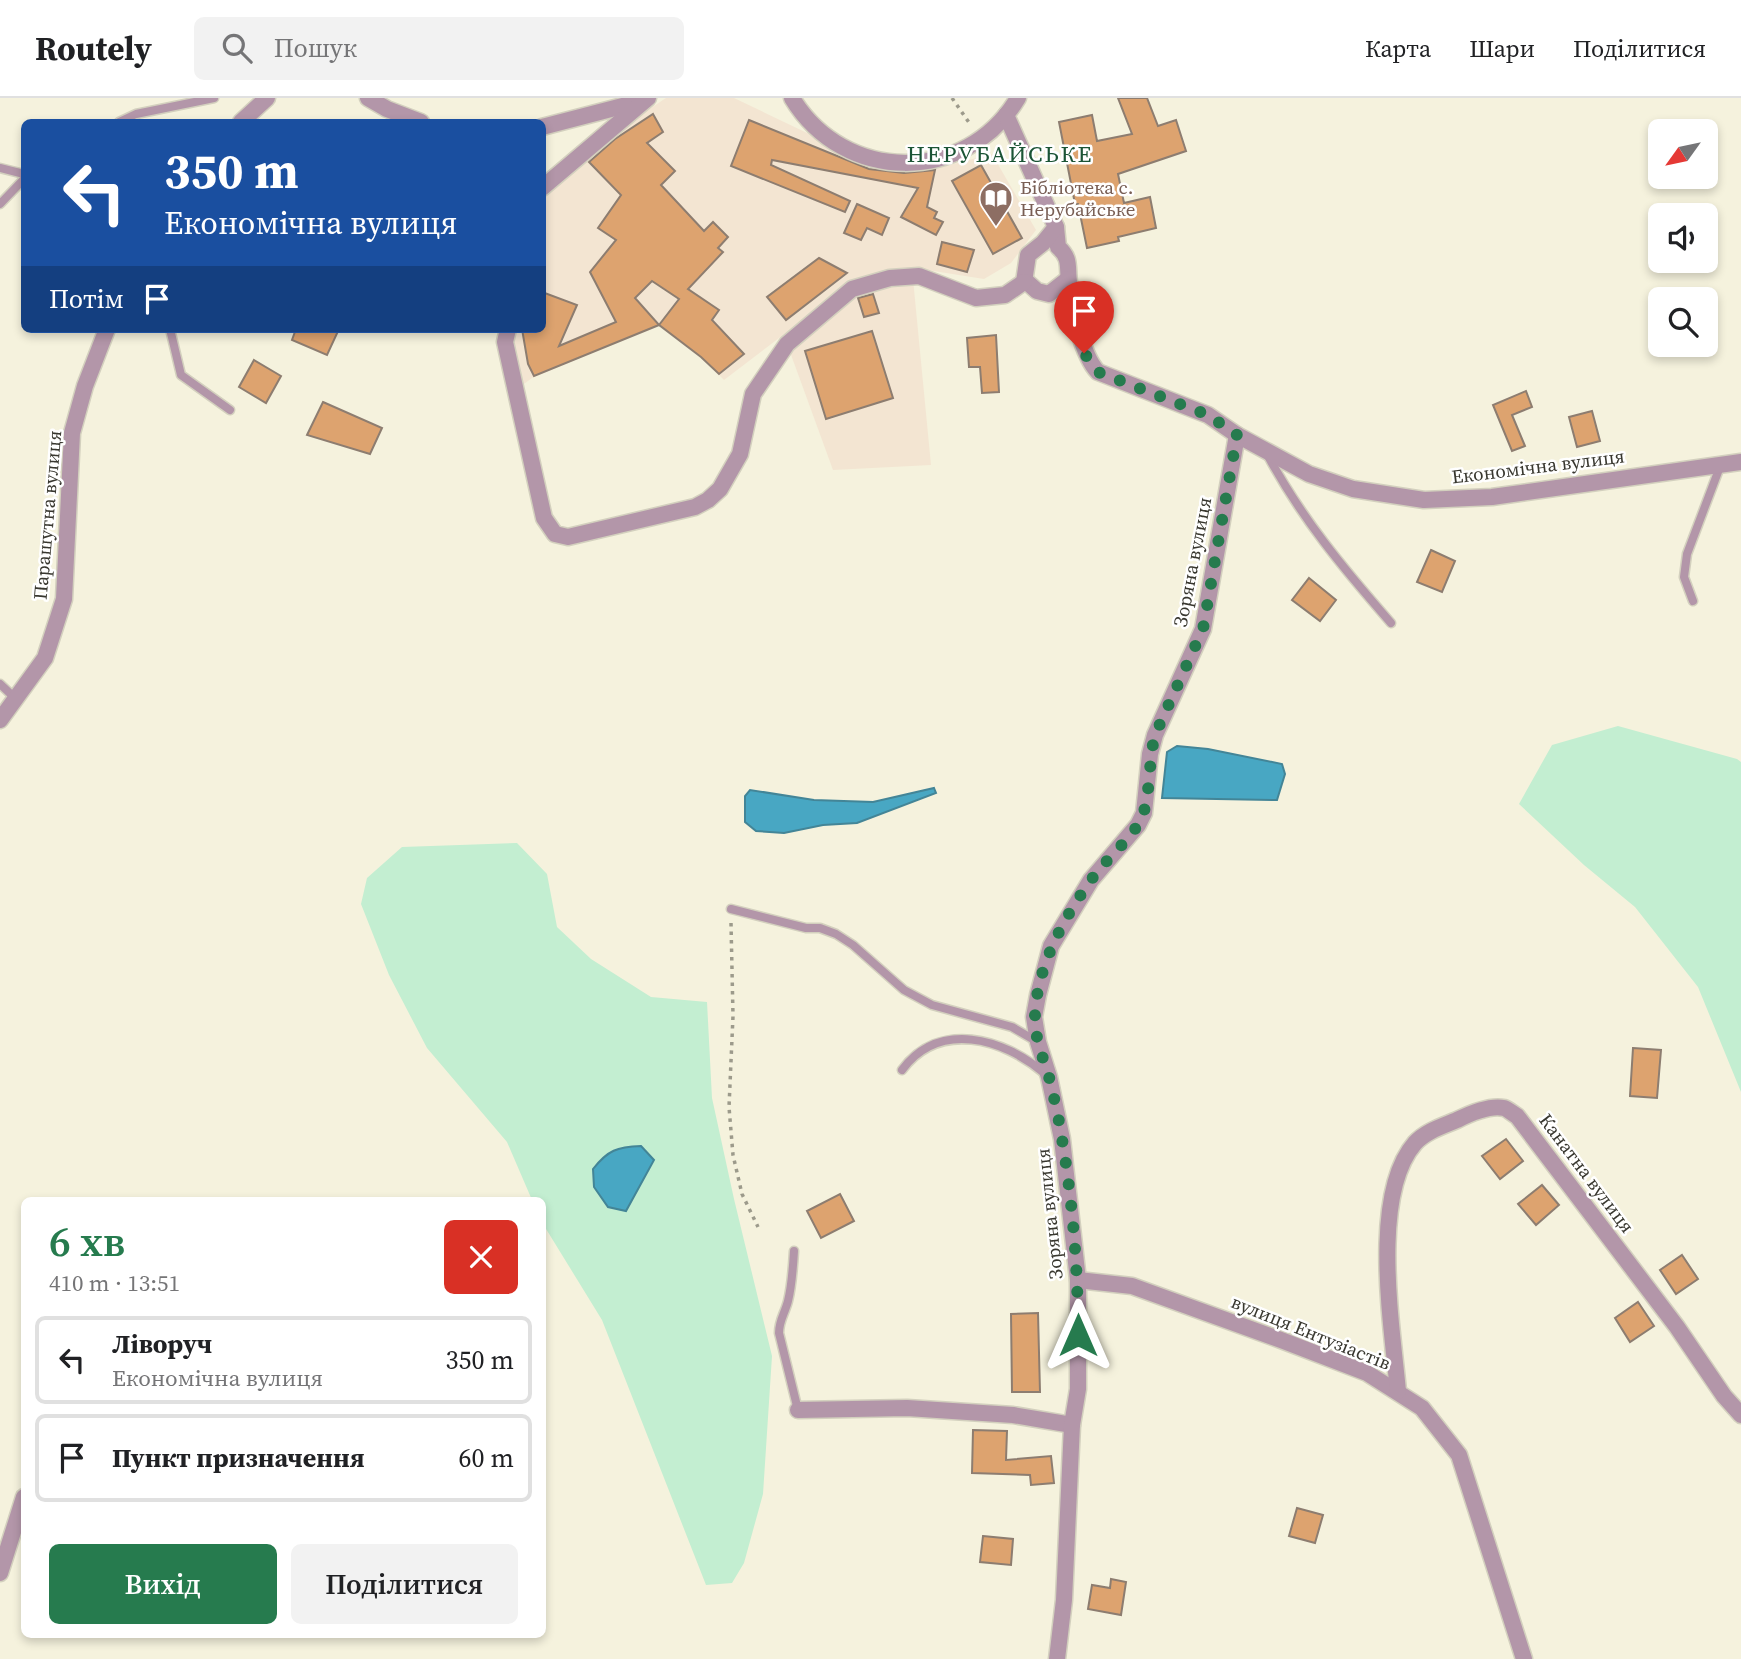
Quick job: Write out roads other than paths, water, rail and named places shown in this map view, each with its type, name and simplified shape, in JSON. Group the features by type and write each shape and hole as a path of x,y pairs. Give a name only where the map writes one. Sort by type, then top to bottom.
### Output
{"street":[{"path":"244,119 267,98"},
{"path":"368,98 413,119"},
{"path":"792,98 809,121 837,145 861,156 893,163 928,162 976,143 1006,115 1018,98"},
{"path":"546,126 645,99"},
{"path":"546,184 645,99"},
{"path":"507,333 505,342 544,518 555,534 568,537 695,507 720,489 740,454 753,394 787,344 852,289 890,278 919,276 976,298 1005,295 1024,282 1028,255 1050,245 1056,227 1006,115"},
{"name":"Економічна вулиця","path":"1050,245 1066,254 1069,264 1068,279 1084,353 1098,372 1208,415 1237,435 1309,474 1353,489 1424,499 1492,497 1741,462"},
{"path":"1024,282 1037,291 1049,294 1068,279"},
{"name":"Парашутна вулиця","path":"0,720 45,658 64,599 72,433 85,386 105,333"},
{"name":"Зоряна вулиця","path":"1056,1659 1064,1600 1072,1425 1078,1389 1078,1280 1062,1139 1034,1017 1051,946 1091,880 1138,825 1144,813 1150,754 1155,735 1203,629 1237,435"},
{"name":"Канатна вулиця","path":"1398,1391 1388,1284 1390,1209 1394,1183 1402,1161 1416,1142 1430,1132 1489,1108 1504,1108 1517,1116 1677,1327 1724,1396 1741,1415"},
{"name":"вулиця Ентузіастів","path":"1078,1280 1132,1286 1367,1373 1422,1408 1459,1455 1524,1659"},
{"path":"798,1410 907,1408 1013,1415 1072,1425"},
{"path":"0,1573 21,1506"}],"lane":[{"path":"125,119 136,114 214,98"},
{"path":"0,168 21,175"},
{"path":"0,204 21,180"},
{"path":"171,333 181,375 230,410"},
{"path":"1265,450 1288,494 1330,553 1391,623"},
{"path":"1693,601 1684,578 1687,554 1721,464"},
{"path":"0,684 16,699"},
{"path":"731,909 836,934 853,945 904,990 932,1005 1012,1027 1038,1042"},
{"path":"902,1070 914,1054 931,1045 951,1040 973,1040 1018,1054 1049,1077"},
{"path":"794,1251 791,1285 787,1304 779,1320 779,1333 798,1410"}],"water":[{"path":"1177,746 1208,749 1282,764 1285,774 1277,800 1162,798 1167,752"},
{"path":"934,788 936,793 857,823 823,825 784,833 756,831 745,822 745,796 750,790 814,800 873,802"},
{"path":"641,1146 654,1160 626,1211 608,1207 594,1187 593,1169 614,1151"}],"place":[{"name":"Бібліотека с. Нерубайське","path":"996,228"}],"district":[{"name":"НЕРУБАЙСЬКЕ","path":"1000,154"}]}
